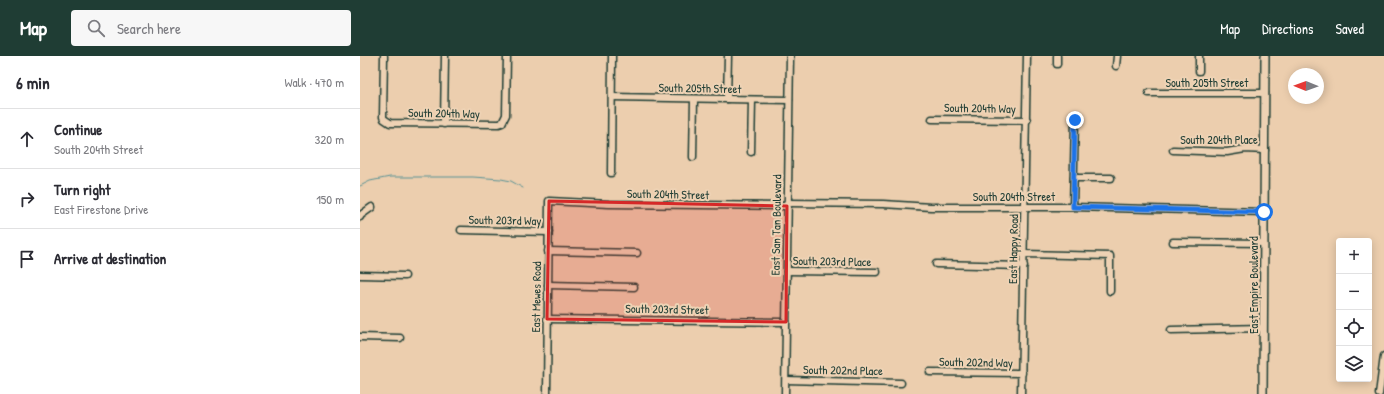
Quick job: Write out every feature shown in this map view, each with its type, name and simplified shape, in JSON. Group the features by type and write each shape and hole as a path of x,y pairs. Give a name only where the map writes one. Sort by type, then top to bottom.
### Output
{"main road":[{"name":"East Empire Boulevard","path":"1263,394 1266,56"}],"street":[{"name":"South 204th Way","path":"384,56 383,117 386,121 390,123 444,124 502,123 506,114 507,56"},
{"path":"444,124 445,56"},
{"path":"611,173 612,56"},
{"path":"727,99 728,56"},
{"name":"East San Tan Boulevard","path":"785,394 790,56"},
{"name":"East Happy Road","path":"1021,394 1027,56"},
{"path":"1057,56 1057,64"},
{"path":"1116,56 1116,66"},
{"path":"1198,71 1199,56"},
{"name":"South 205th Street","path":"1149,93 1265,93"},
{"name":"South 205th Street","path":"612,97 789,100"},
{"path":"693,157 694,99"},
{"path":"751,152 752,100"},
{"name":"South 204th Way","path":"932,119 1027,120"},
{"path":"1073,207 1075,120"},
{"name":"South 204th Place","path":"1173,150 1227,152 1245,149 1265,150"},
{"path":"1074,178 1111,178"},
{"name":"South 204th Street","path":"549,201 617,204 1073,207 1264,212"},
{"name":"East Mewes Road","path":"547,394 549,201"},
{"path":"360,218 361,215 372,207"},
{"name":"South 203rd Way","path":"462,230 549,232"},
{"path":"1174,242 1264,243"},
{"path":"548,251 637,253"},
{"path":"1024,254 1110,256 1110,290"},
{"path":"936,264 1024,266"},
{"name":"South 203rd Place","path":"787,271 878,272"},
{"path":"360,275 405,276"},
{"path":"548,285 634,288"},
{"name":"South 203rd Street","path":"547,319 786,322"},
{"path":"1171,330 1263,328"},
{"path":"360,337 400,338"},
{"path":"1379,394 1384,356"},
{"name":"South 202nd Way","path":"930,372 1022,373"},
{"name":"South 202nd Place","path":"786,380 901,383"}],"highlighted area":[{"path":"549,201 787,206 786,322 547,319"}],"waterway":[{"path":"360,186 370,181 390,177 473,177 511,181 523,188"}],"route":[{"path":"1075,120 1073,207 1264,212"}]}
